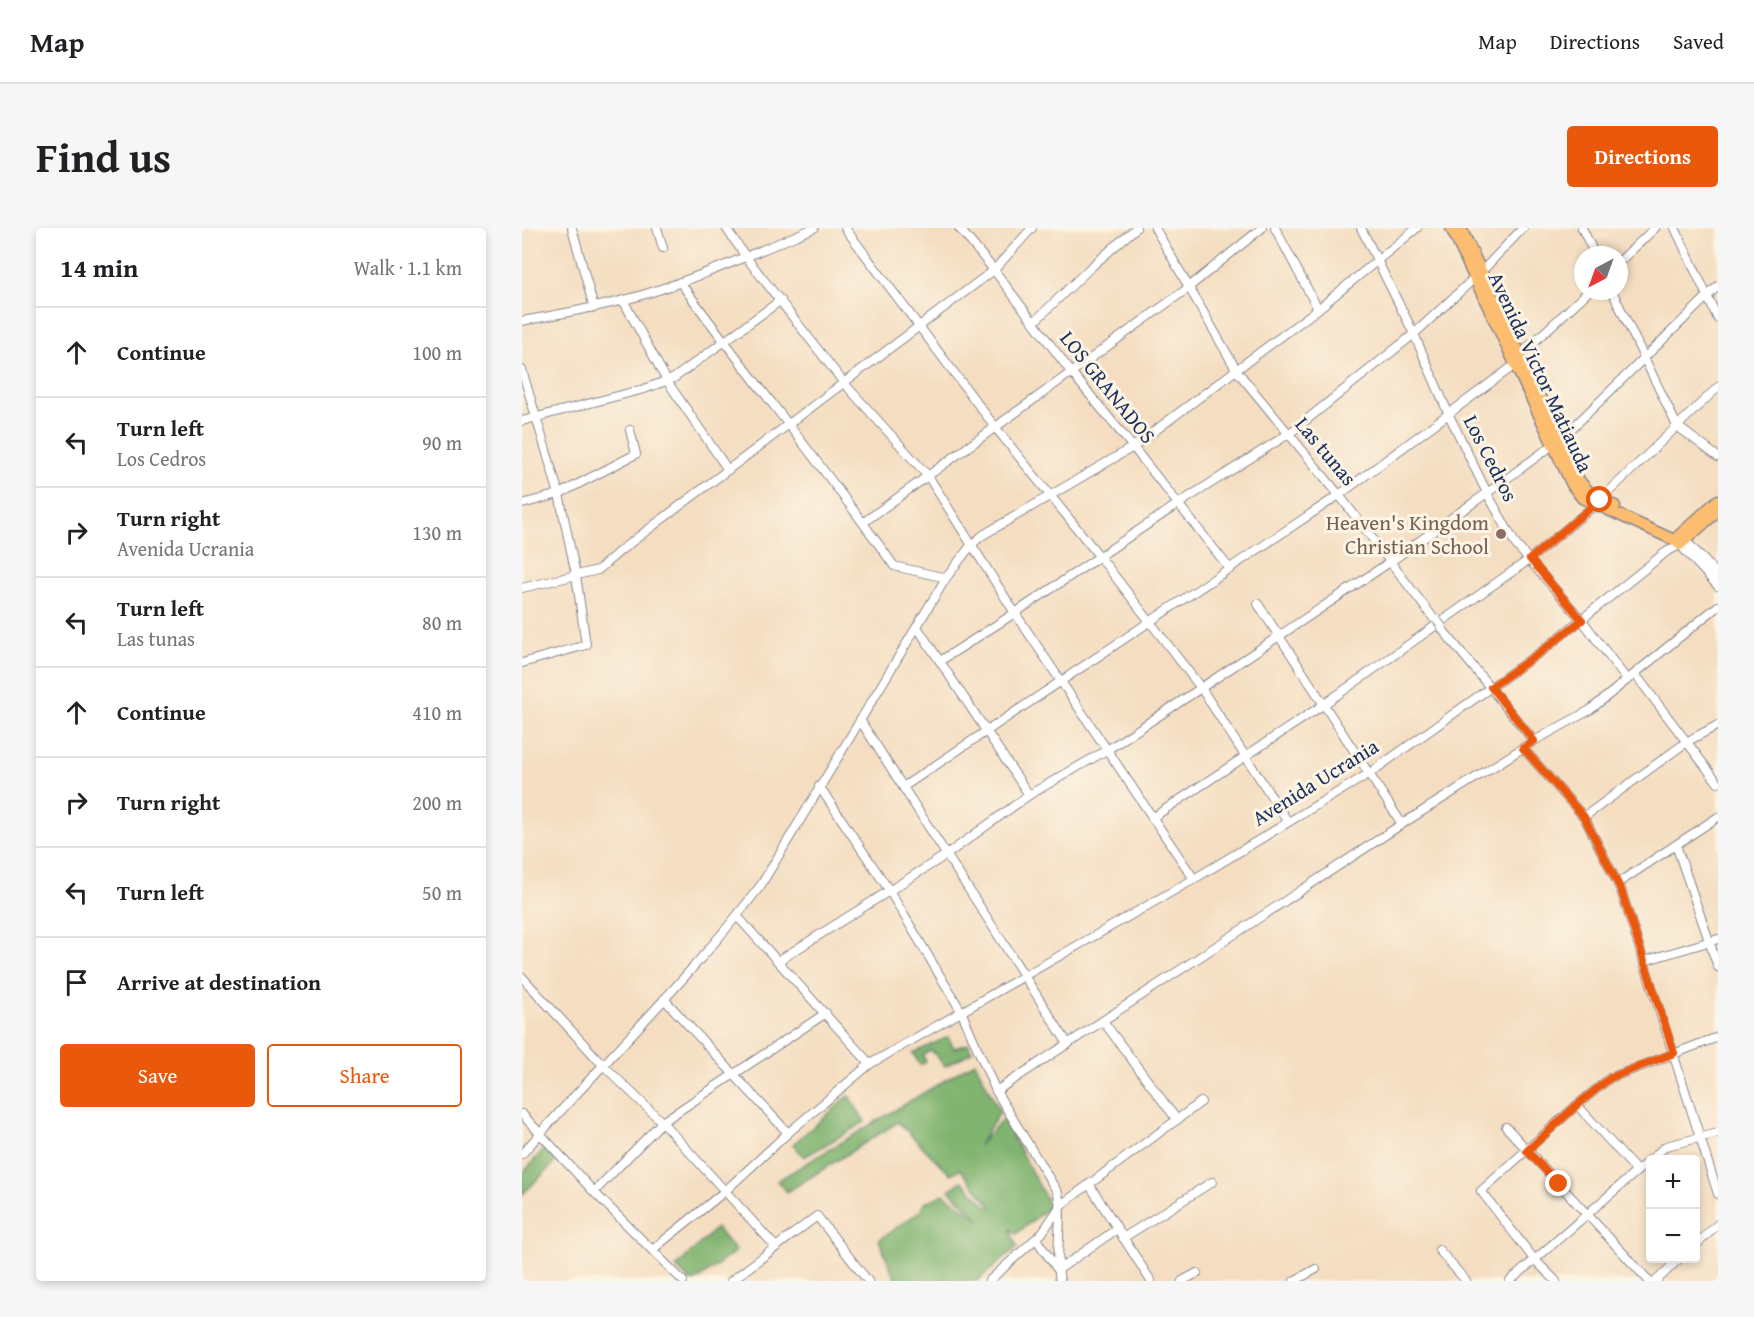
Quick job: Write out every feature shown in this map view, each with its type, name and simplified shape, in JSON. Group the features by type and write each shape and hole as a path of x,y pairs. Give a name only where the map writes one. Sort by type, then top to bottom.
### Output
{"main road":[{"name":"Avenida Victor Matiauda","path":"1451,228 1478,274"},
{"name":"Avenida Victor Matiauda","path":"1461,228 1478,274 1557,442 1584,488 1597,502 1680,540"},
{"name":"Avenida Ucrania","path":"1680,540 1718,500"},
{"name":"Avenida Ucrania","path":"1680,540 1718,510"}],"street":[{"path":"572,228 594,308"},
{"path":"657,228 663,248"},
{"path":"726,228 844,383 928,476 1015,614 1194,879"},
{"path":"522,321 594,308 680,282 814,228"},
{"path":"845,228 995,427 1100,557 1201,688 1288,822"},
{"name":"LOS GRANADOS","path":"959,228 994,270 1071,372 1230,569"},
{"path":"522,588 598,570 994,270 1032,228"},
{"path":"1034,322 1091,267 1136,228"},
{"name":"Las tunas","path":"1155,228 1237,371 1340,495 1390,562 1534,741"},
{"path":"864,522 1189,287 1262,228"},
{"path":"1275,228 1318,309"},
{"name":"Los Cedros","path":"1361,228 1414,334 1449,415 1487,493 1516,545 1582,620 1627,680"},
{"path":"522,1154 738,916 761,885 946,579 972,544 983,535 1133,447 1318,309 1417,228"},
{"path":"940,661 1288,434 1414,334 1478,274 1522,228"},
{"path":"1582,228 1591,246"},
{"path":"1628,254 1655,228"},
{"path":"1675,228 1718,319"},
{"path":"680,282 787,426 864,522 894,566 946,579"},
{"path":"778,961 946,855 1029,795 1107,750 1280,636 1487,493 1557,442 1718,286"},
{"path":"623,300 667,381 728,470"},
{"path":"522,421 644,389 674,378 781,300"},
{"path":"903,787 1340,495 1449,415 1518,359 1579,300"},
{"path":"1616,300 1677,426 1718,457"},
{"path":"522,370 559,494 576,575 586,645 522,663"},
{"path":"1152,818 1323,705 1530,559 1597,502 1718,387"},
{"path":"522,504 559,494 636,454 630,430"},
{"path":"1680,540 1718,575"},
{"path":"1680,540 1718,586"},
{"name":"Avenida Ucrania","path":"652,1250 724,1192 788,1133 870,1064 1194,879 1370,773 1542,651 1680,540"},
{"path":"1258,604 1402,824"},
{"path":"996,1091 1402,824 1534,741 1590,710 1718,606"},
{"path":"917,627 1029,795"},
{"path":"1635,674 1685,743 1718,783"},
{"path":"860,720 1068,1044"},
{"path":"1584,817 1685,743 1718,725"},
{"path":"1523,748 1584,817 1618,883 1718,1194"},
{"path":"819,786 890,890 961,1011 996,1091 1059,1193 1061,1205 1058,1270 1060,1281"},
{"path":"1618,883 1718,817"},
{"path":"1676,844 1714,941 1718,967"},
{"path":"738,916 870,1064"},
{"path":"1644,961 1714,941"},
{"path":"522,977 603,1065 662,1122 776,1247"},
{"path":"664,999 788,1133"},
{"path":"594,1192 662,1122 826,1013"},
{"path":"1102,1021 1177,1120"},
{"path":"1556,1281 1534,1259 1481,1191 1577,1105 1618,1074 1718,1037"},
{"path":"989,1281 1042,1233 1061,1205 1201,1102"},
{"path":"1577,1105 1637,1171"},
{"path":"522,1114 594,1192 683,1281"},
{"path":"1506,1127 1649,1281"},
{"path":"1510,1281 1666,1146 1718,1133"},
{"path":"1123,1238 1212,1182"},
{"path":"1089,1184 1151,1281"},
{"path":"732,1281 818,1216 868,1281"},
{"path":"1700,1240 1718,1224"},
{"path":"1058,1270 1117,1229"},
{"path":"1036,1239 1058,1270"},
{"path":"1438,1250 1466,1281"},
{"path":"1656,1281 1675,1263"},
{"path":"1294,1281 1316,1269"},
{"path":"1182,1281 1197,1273"}],"green space":[{"path":"948,1037 954,1048 968,1044 972,1052 945,1066 931,1050 923,1055 926,1062 920,1065 913,1053"},
{"path":"975,1062 1000,1112 979,1145 1003,1119 1050,1206 1016,1234 1010,1229 1017,1247 977,1281 896,1281 879,1240 920,1211 924,1203 944,1194 983,1222 949,1190 962,1181 988,1207 992,1207 960,1169 950,1174 898,1122 787,1192 777,1181"},
{"path":"849,1096 865,1122 804,1157 793,1144"},
{"path":"544,1149 556,1161 522,1195 522,1174"},
{"path":"716,1228 736,1251 696,1281 690,1281 676,1267"}],"place":[{"name":"Heaven's Kingdom Christian School","path":"1501,534"}],"route":[{"path":"1559,1184 1527,1151 1610,1078 1674,1053 1621,890 1584,817 1523,748 1534,741 1491,687 1582,620 1530,559 1600,500"}]}
